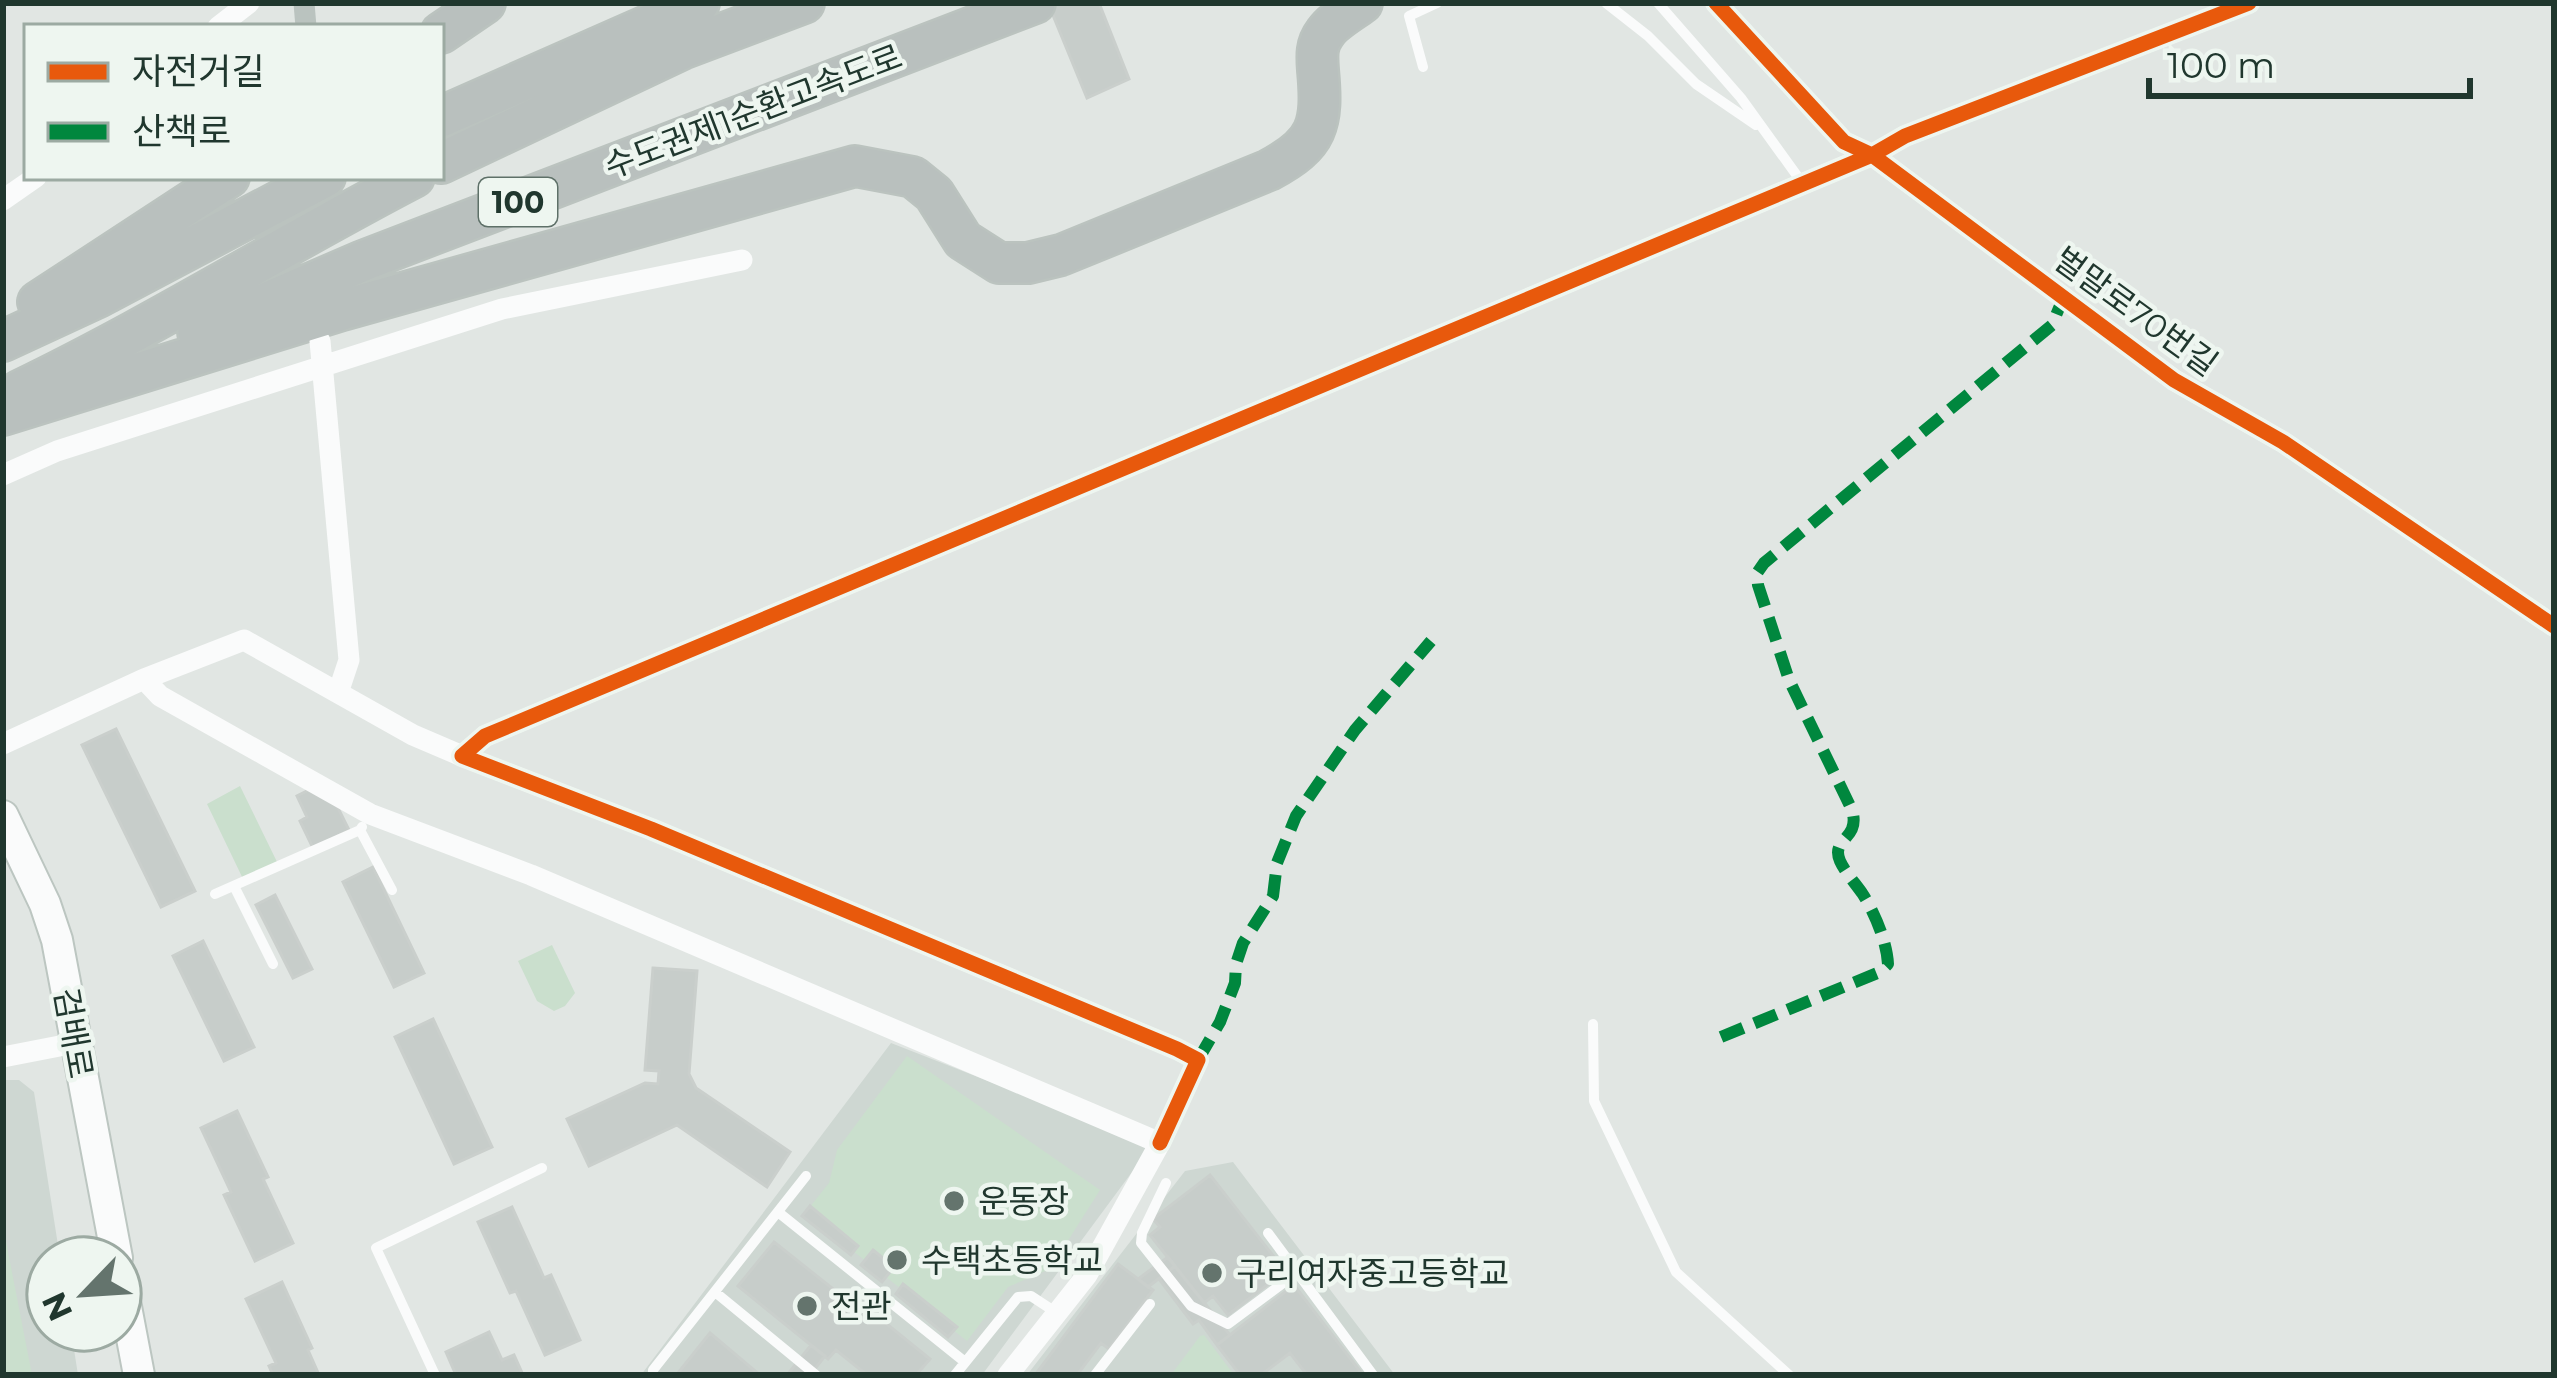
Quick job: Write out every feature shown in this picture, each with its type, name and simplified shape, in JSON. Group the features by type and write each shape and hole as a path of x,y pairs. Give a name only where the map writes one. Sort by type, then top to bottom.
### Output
{"highway":[{"path":"444,31 485,3"},
{"path":"444,116 699,3"},
{"name":"100","path":"444,162 682,49 804,3"},
{"name":"수도권제1순환고속도로","path":"3,407 363,261 1035,3"},
{"path":"3,407 855,166 913,177 934,194 963,240 999,262 1028,263 1061,254 1295,156 1313,139 1321,94 1317,50 1325,31 1361,3"},
{"path":"3,325 225,180"},
{"path":"3,340 98,297 319,180"},
{"path":"3,407 408,180"}],"street":[{"path":"222,24 249,3"},
{"name":"벌말로70번길","path":"1716,3 1844,142 1872,155 2174,380 2283,442 2554,626"},
{"path":"462,756 485,736 1872,155 1905,136 2248,3"},
{"path":"3,200 32,180"},
{"path":"3,475 57,451 502,309 742,260"},
{"path":"320,340 349,660 338,693"},
{"path":"3,745 244,640 412,735 651,829 1198,1060 1160,1143 1087,1275 1008,1375"},
{"path":"144,680 160,696 365,822 531,875 1160,1143"},
{"name":"검배로","path":"3,816 57,940 112,1234"},
{"path":"3,1057 75,1043"}],"lane":[{"path":"1423,67 1409,16 1438,3"},
{"path":"1606,3 1696,84 1764,130"},
{"path":"1658,3 1741,98 1803,184"},
{"path":"215,894 365,822 392,890"},
{"path":"234,886 273,964"},
{"path":"1593,1024 1594,1101 1676,1272 1789,1375"},
{"path":"435,1375 376,1248 542,1168"},
{"path":"652,1375 806,1176"},
{"path":"1166,1183 1142,1233 1142,1243 1196,1311 1228,1324 1298,1272"},
{"path":"778,1212 965,1362"},
{"path":"1268,1233 1373,1375"},
{"path":"715,1292 816,1375"},
{"path":"955,1375 1018,1297 1031,1296 1057,1313"},
{"path":"1095,1375 1150,1304"}],"shaded area":[{"name":"수택초등학교","path":"891,1043 1152,1145 982,1375 641,1375"},
{"path":"3,1080 19,1080 34,1092 56,1234 24,1234 24,1354 75,1354 78,1375 3,1375"},
{"name":"구리여자중고등학교","path":"1233,1162 1395,1375 1027,1375 1185,1171"}],"green space":[{"path":"240,786 279,866 245,883 207,804"},
{"path":"552,945 575,993 554,1011 537,1001 518,961"},
{"name":"운동장","path":"907,1056 1100,1190 1050,1269 1008,1287 967,1341 805,1213 829,1183 837,1150"},
{"path":"3,1226 24,1354 28,1354 32,1375 3,1375"},
{"path":"1204,1335 1234,1375 1171,1375 1200,1336"}],"building":[{"path":"1048,3 1099,3 1129,79 1087,98"},
{"path":"116,729 195,891 161,907 82,745"},
{"path":"325,782 349,830 313,848 300,821 307,817 297,796"},
{"path":"373,867 424,973 394,987 343,882"},
{"path":"275,895 312,969 293,978 256,905"},
{"path":"203,941 254,1047 224,1061 173,956"},
{"path":"653,968 697,971 689,1074 696,1088 790,1152 767,1187 677,1125 589,1166 567,1119 645,1083 658,1084 659,1071 645,1070"},
{"path":"433,1019 492,1147 454,1164 395,1037"},
{"path":"237,1111 293,1243 255,1261 224,1195 231,1192 201,1128"},
{"path":"1210,1175 1285,1271 1228,1315 1213,1296 1204,1303 1150,1235 1160,1227 1153,1219"},
{"path":"810,1206 858,1246 851,1255 802,1216"},
{"path":"512,1207 544,1278 551,1275 580,1340 545,1355 478,1222"},
{"name":"전관","path":"774,1242 930,1359 916,1375 867,1375 836,1350 828,1359 738,1286"},
{"path":"873,1250 894,1267 882,1282 861,1265"},
{"path":"1168,1257 1175,1266 1148,1287 1138,1279"},
{"path":"1118,1264 1153,1290 1109,1349 1101,1343 1077,1375 1035,1375"},
{"path":"1175,1266 1230,1335 1217,1345 1199,1320 1193,1324 1159,1279"},
{"path":"282,1282 319,1375 273,1375 269,1366 276,1363 246,1299"},
{"path":"903,1284 957,1327 948,1337 896,1294"},
{"path":"1294,1285 1363,1375 1307,1375 1290,1353 1261,1375 1240,1375 1217,1345"},
{"path":"489,1332 502,1360 514,1355 523,1375 456,1375 446,1352"},
{"path":"710,1333 760,1375 678,1373"},
{"path":"811,1345 825,1356 810,1375 787,1375"}],"tunnel":[{"path":"304,3 306,24"}],"marked path":[{"path":"1721,1037 1880,972 1888,964 1875,918 1838,853 1853,827 1852,810 1789,680 1757,573 2052,325 2064,296"},
{"path":"1198,1060 1220,1022 1243,943 1273,896 1277,863 1296,816 1355,730 1431,641"}],"cycle path":[{"path":"1716,3 1844,142 1872,155 2174,380 2283,442 2554,626"},
{"path":"1160,1143 1198,1060 651,829 462,756 485,736 1872,155 1905,136 2249,3"}],"place":[{"name":"운동장","path":"954,1201"},
{"name":"수택초등학교","path":"897,1260"},
{"name":"구리여자중고등학교","path":"1212,1273"},
{"name":"전관","path":"807,1306"}]}
